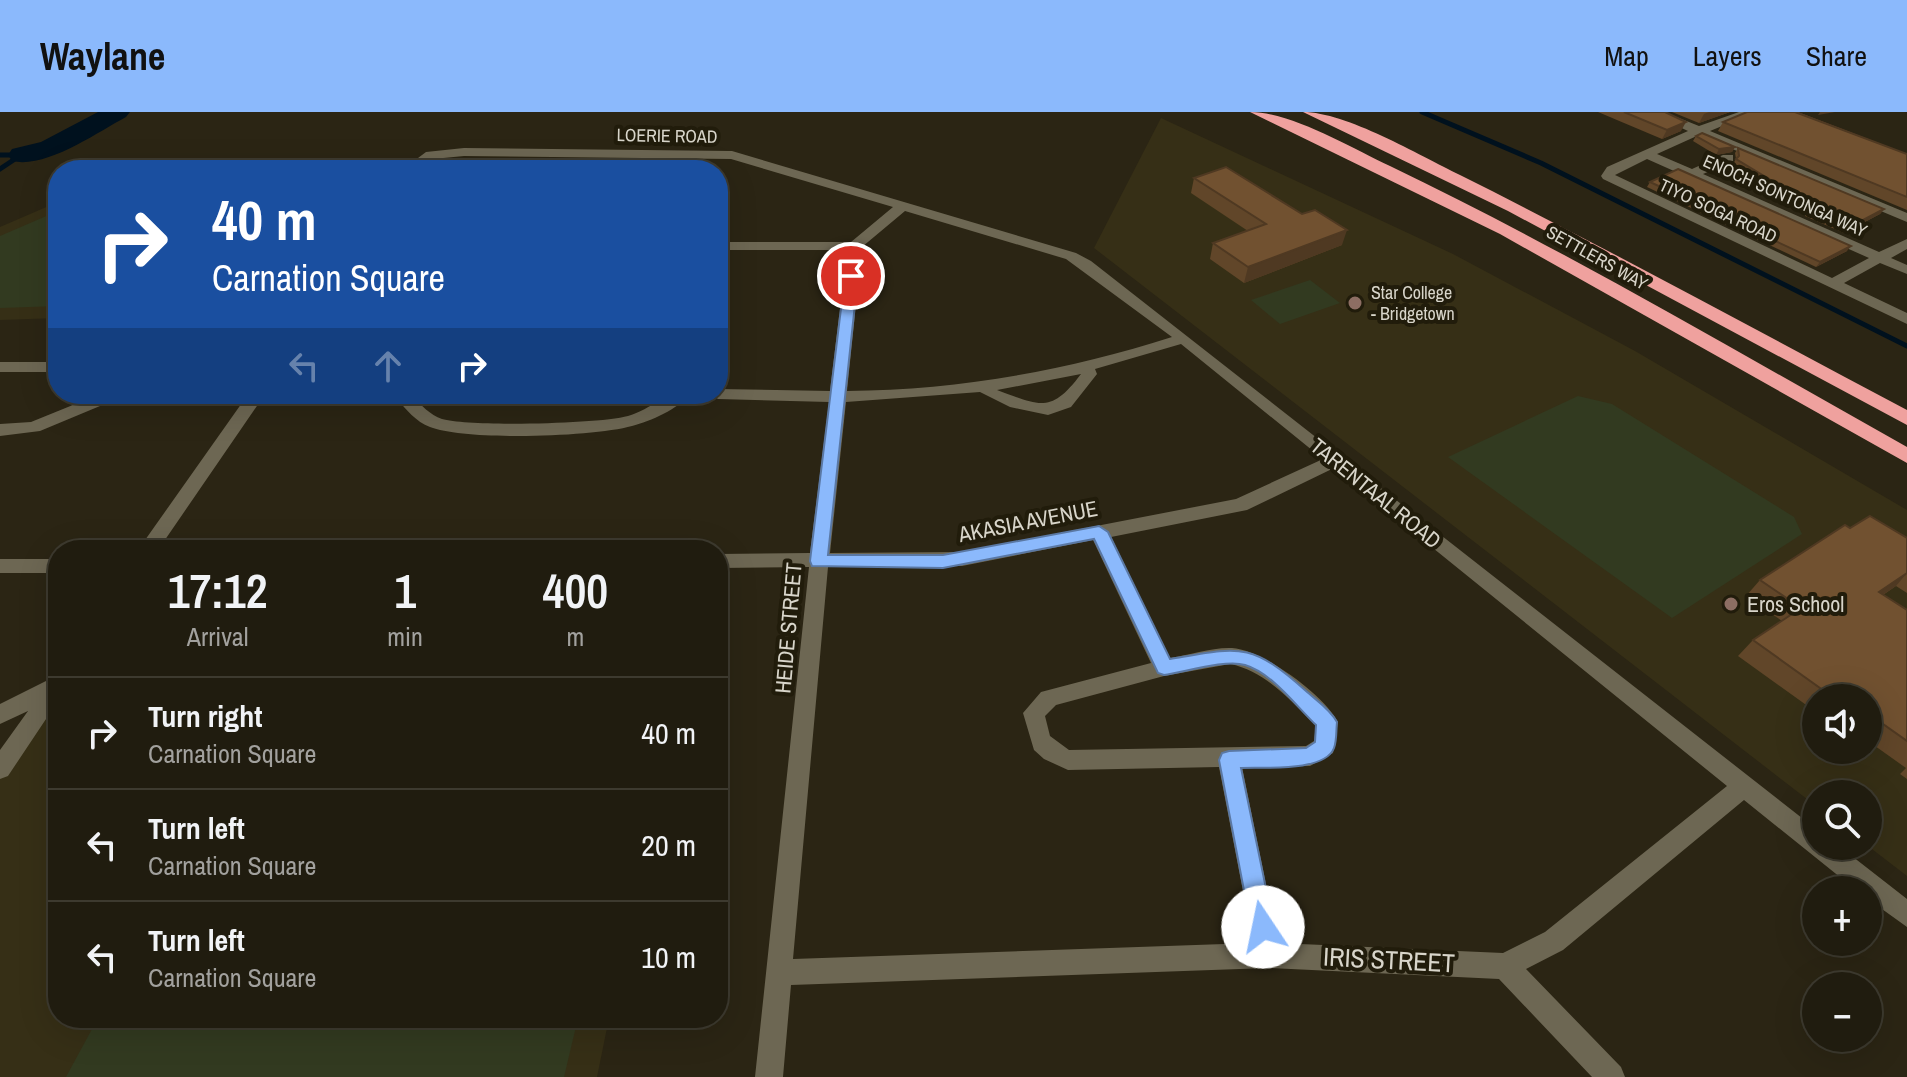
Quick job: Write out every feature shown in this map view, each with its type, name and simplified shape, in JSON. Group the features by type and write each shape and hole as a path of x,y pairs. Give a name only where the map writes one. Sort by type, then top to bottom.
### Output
{"highway":[{"name":"SETTLERS WAY","path":"1257,112 1357,155 1455,204 1907,456"},
{"name":"SETTLERS WAY","path":"1310,112 1402,152 1514,208 1907,418"}],"street":[{"path":"1654,112 1907,218"},
{"name":"TIYO SOGA ROAD","path":"1750,112 1698,131 1612,170 1608,176 1907,319"},
{"name":"LOERIE ROAD","path":"420,160 464,152 732,155 903,206"},
{"name":"ENOCH SONTONGA WAY","path":"1649,155 1907,270"},
{"path":"1692,174 1728,158"},
{"path":"728,245 855,246 903,206"},
{"name":"TARENTAAL ROAD","path":"903,206 1071,256 1094,269 1802,831"},
{"path":"1832,284 1907,243"},
{"name":"HEIDE STREET","path":"769,1077 819,561 855,246"},
{"path":"728,394 914,394 984,386 1087,369 1183,338"},
{"path":"0,367 48,367"},
{"path":"984,386 988,392 1035,409 1055,410 1064,404 1089,374 1087,369"},
{"path":"0,430 34,427 88,404"},
{"path":"155,540 250,404"},
{"path":"412,404 439,425 485,427 622,423 664,404"},
{"name":"AKASIA AVENUE","path":"728,561 943,561 1255,500 1335,460"},
{"path":"1099,532 1164,668"},
{"path":"0,566 48,566"},
{"path":"1230,656 1247,657 1270,670 1327,722 1325,746 1310,756 1229,760 1068,760 1049,753 1037,735 1034,713 1049,698 1164,668 1230,656"},
{"path":"0,715 48,689"},
{"path":"0,769 48,699"},
{"path":"1229,760 1268,955"},
{"name":"IRIS STREET","path":"781,972 1268,955 1505,966 1554,941 1744,786"},
{"name":"TARENTAAL ROAD","path":"1838,860 1907,915"},
{"path":"1505,966 1611,1077"}],"shaded area":[{"path":"1161,118 1453,254 1635,351 1907,510 1907,876 1882,857 1882,780 1802,780 1802,795 1094,248"},
{"path":"423,158 260,160 269,159"},
{"path":"48,206 48,318 0,320 0,227"},
{"path":"48,699 48,1028 607,1028 597,1077 0,1077 0,769"}],"green space":[{"path":"48,215 48,306 0,308 0,236"},
{"path":"1310,280 1340,303 1280,324 1251,300"},
{"path":"1578,396 1612,404 1794,517 1802,534 1672,618 1448,457"},
{"path":"93,1028 576,1028 564,1077 66,1077"}],"building":[{"path":"1624,112 1665,112 1686,122 1667,130"},
{"path":"1747,112 1795,112 1907,154 1907,197 1723,122"},
{"path":"1702,133 1735,147 1719,149 1696,136"},
{"path":"1738,148 1884,209 1848,228 1809,211 1812,205 1736,159 1739,156"},
{"path":"1226,167 1302,214 1315,210 1347,230 1248,267 1213,243 1266,224 1194,178"},
{"path":"1678,169 1851,246 1820,262 1650,182"},
{"path":"1870,516 1907,538 1907,573 1879,592 1907,610 1907,741 1882,723 1882,684 1814,684 1753,640 1801,608 1760,580 1845,525 1850,528"}],"waterway":[{"path":"21,155 50,148 117,112"},
{"path":"1422,112 1541,163 1907,346"},
{"path":"0,155 18,155"},
{"path":"0,169 21,155"}],"place":[{"name":"Star College - Bridgetown","path":"1355,303"},
{"name":"Eros School","path":"1731,604"}],"route":[{"path":"851,276 819,561 943,561 1099,532 1164,668 1230,656 1247,657 1270,670 1327,722 1325,746 1310,756 1229,760 1263,927"}]}
